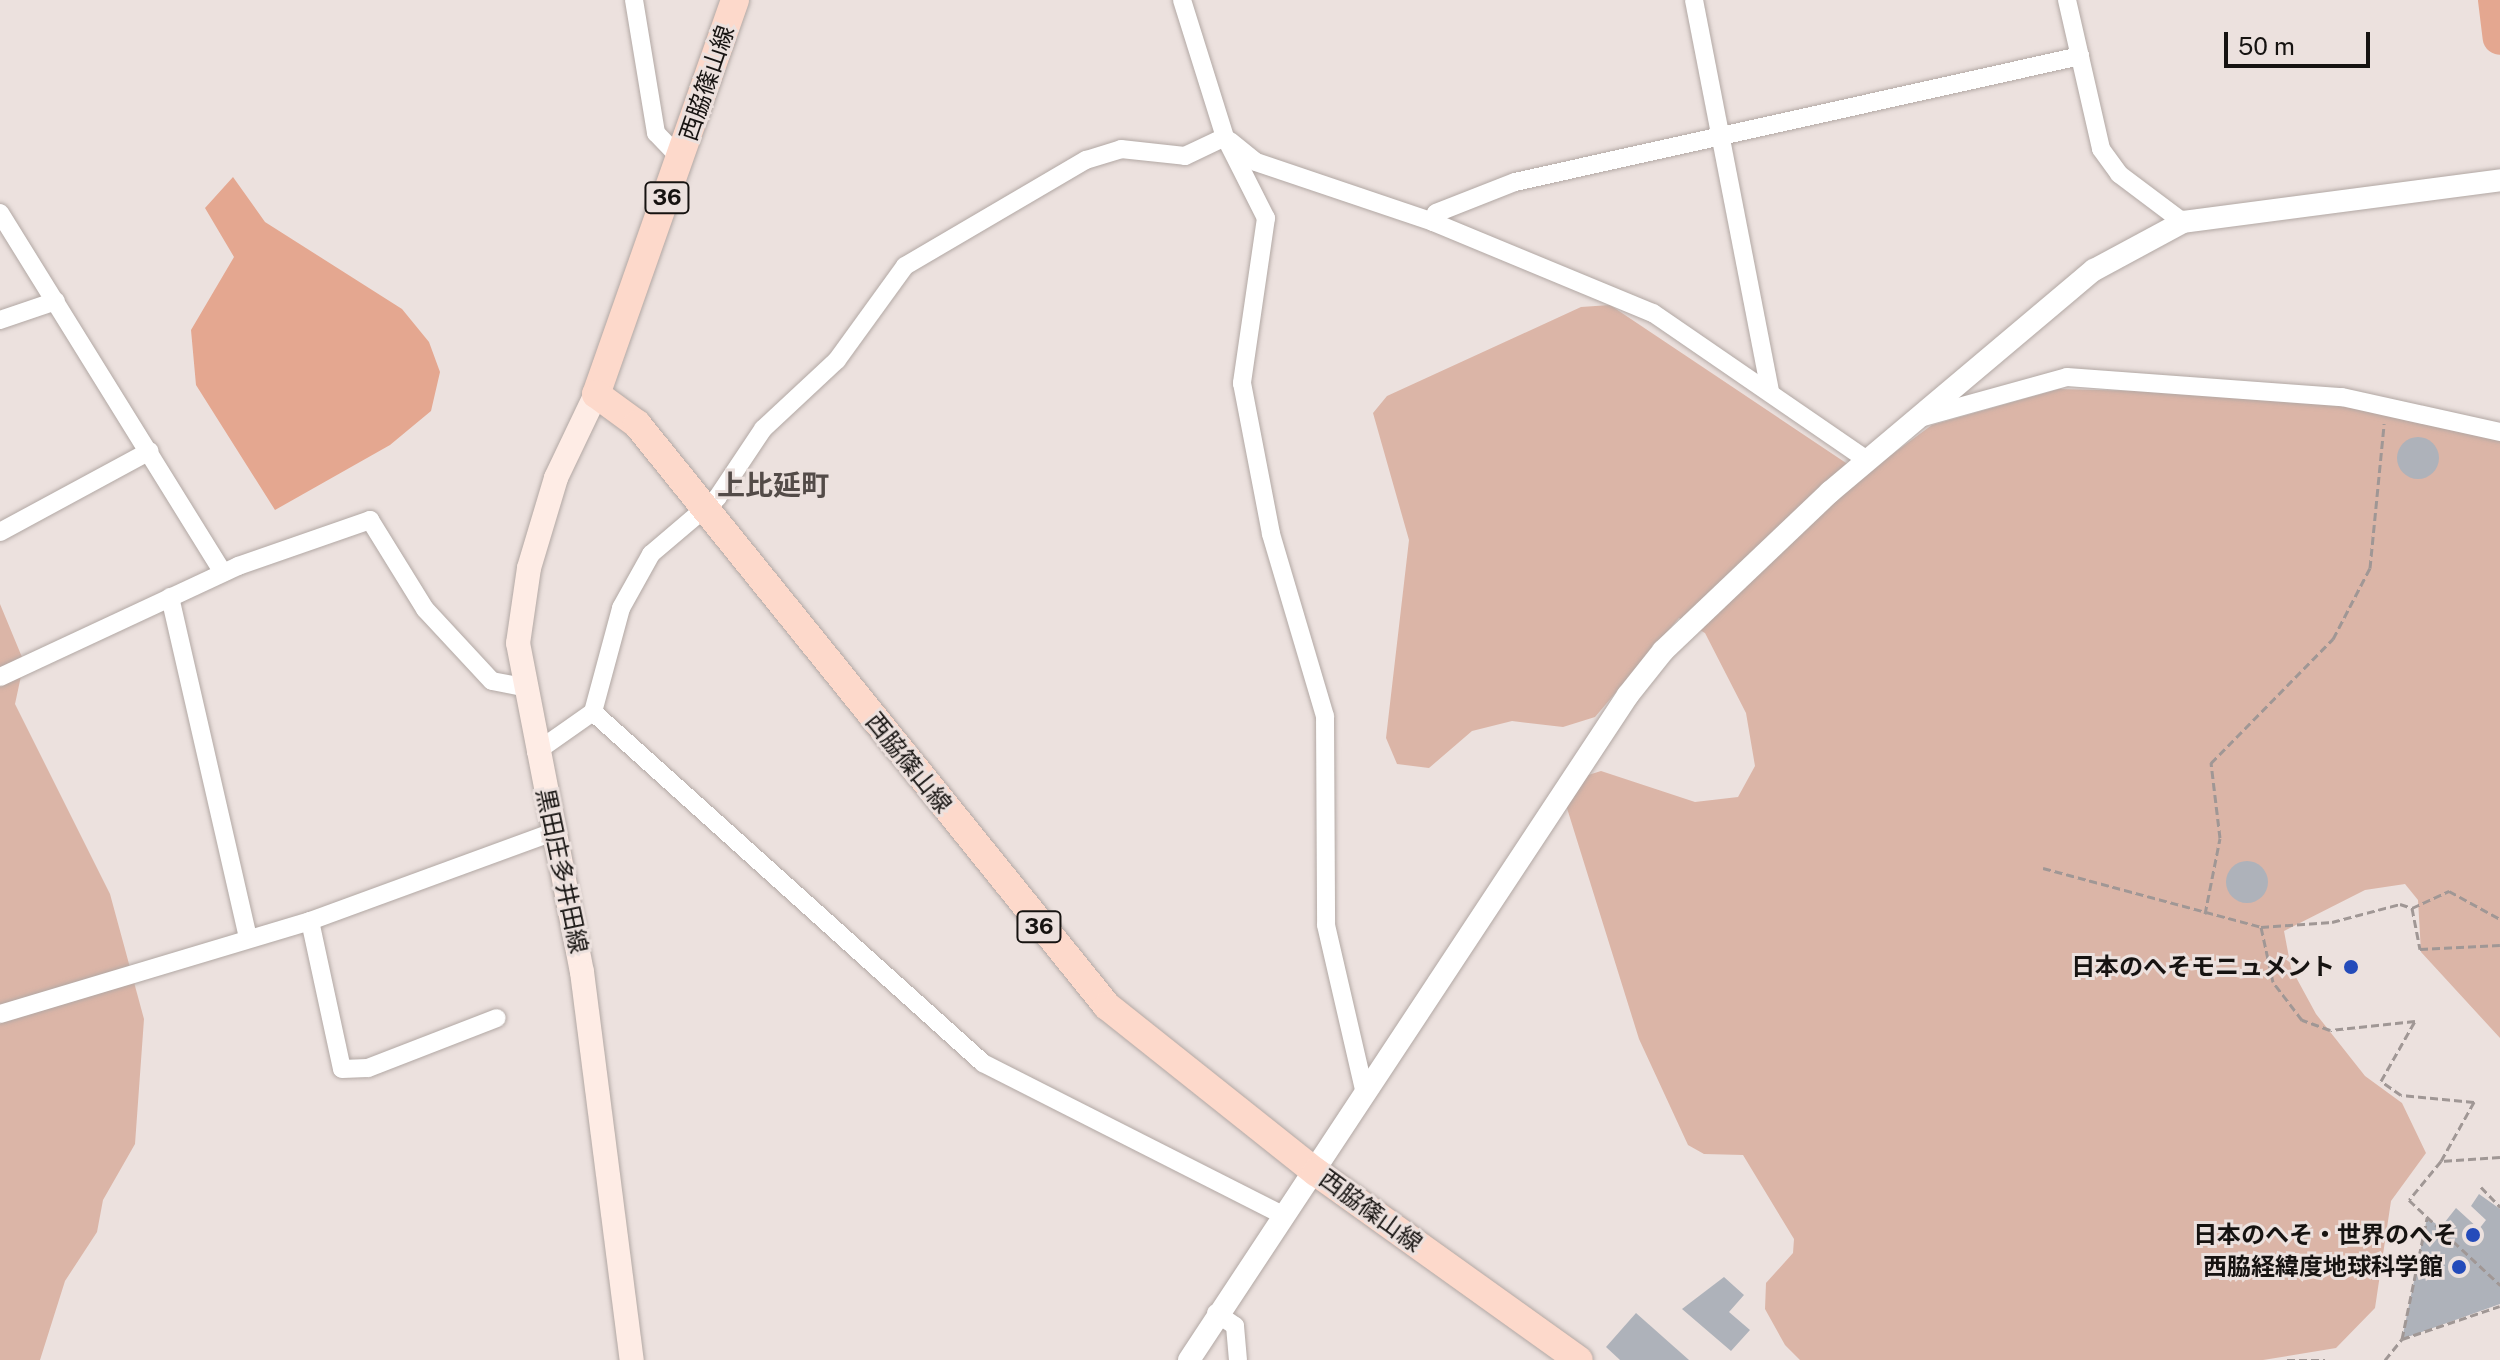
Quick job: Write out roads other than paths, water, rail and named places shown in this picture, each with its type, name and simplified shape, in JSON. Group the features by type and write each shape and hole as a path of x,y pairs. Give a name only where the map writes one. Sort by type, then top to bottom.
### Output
{"main road":[{"name":"西脇篠山線","path":"735,0 596,394 637,424 1107,1006 1316,1172 1579,1360"},
{"name":"黒田庄多井田線","path":"596,394 556,478 529,568 518,643 522,687 556,831 584,987 632,1360"}],"street":[{"path":"634,0 656,133 681,159"},
{"path":"1182,0 1225,137 1266,218 1242,383 1271,534 1325,716 1326,925 1365,1094"},
{"path":"1694,0 1770,390"},
{"path":"2067,0 2101,149 2119,174 2183,222"},
{"path":"1433,222 1436,213 1515,182 2080,56"},
{"path":"1225,137 1256,162 1433,222 1653,313 1770,390 1868,461"},
{"path":"536,752 593,712 621,608 651,554 705,510 763,429 837,360 905,266 1086,160 1121,149 1185,156 1225,137"},
{"path":"1189,1360 1280,1214 1316,1172 1654,662 1868,461 2094,270 2183,222 2500,180"},
{"path":"0,213 223,572"},
{"path":"0,320 56,301"},
{"path":"1923,417 2067,377 2386,404 2500,432"},
{"path":"0,532 150,451"},
{"path":"0,677 223,572 370,520 425,609 492,681 522,687"},
{"path":"170,597 248,938"},
{"path":"593,712 983,1063 1280,1214"},
{"path":"0,1014 310,921 556,831"},
{"path":"310,921 342,1069 368,1068 497,1018"},
{"path":"1216,1313 1235,1326 1238,1360"}],"waterway":[{"path":"2495,0 2500,38"}],"place":[{"name":"日本のへそモニュメント","path":"2351,967"},
{"name":"日本のへそ・世界のへそ","path":"2473,1235"},
{"name":"西脇経緯度地球科学館","path":"2459,1267"}],"district":[{"name":"上比延町","path":"773,485"}]}
